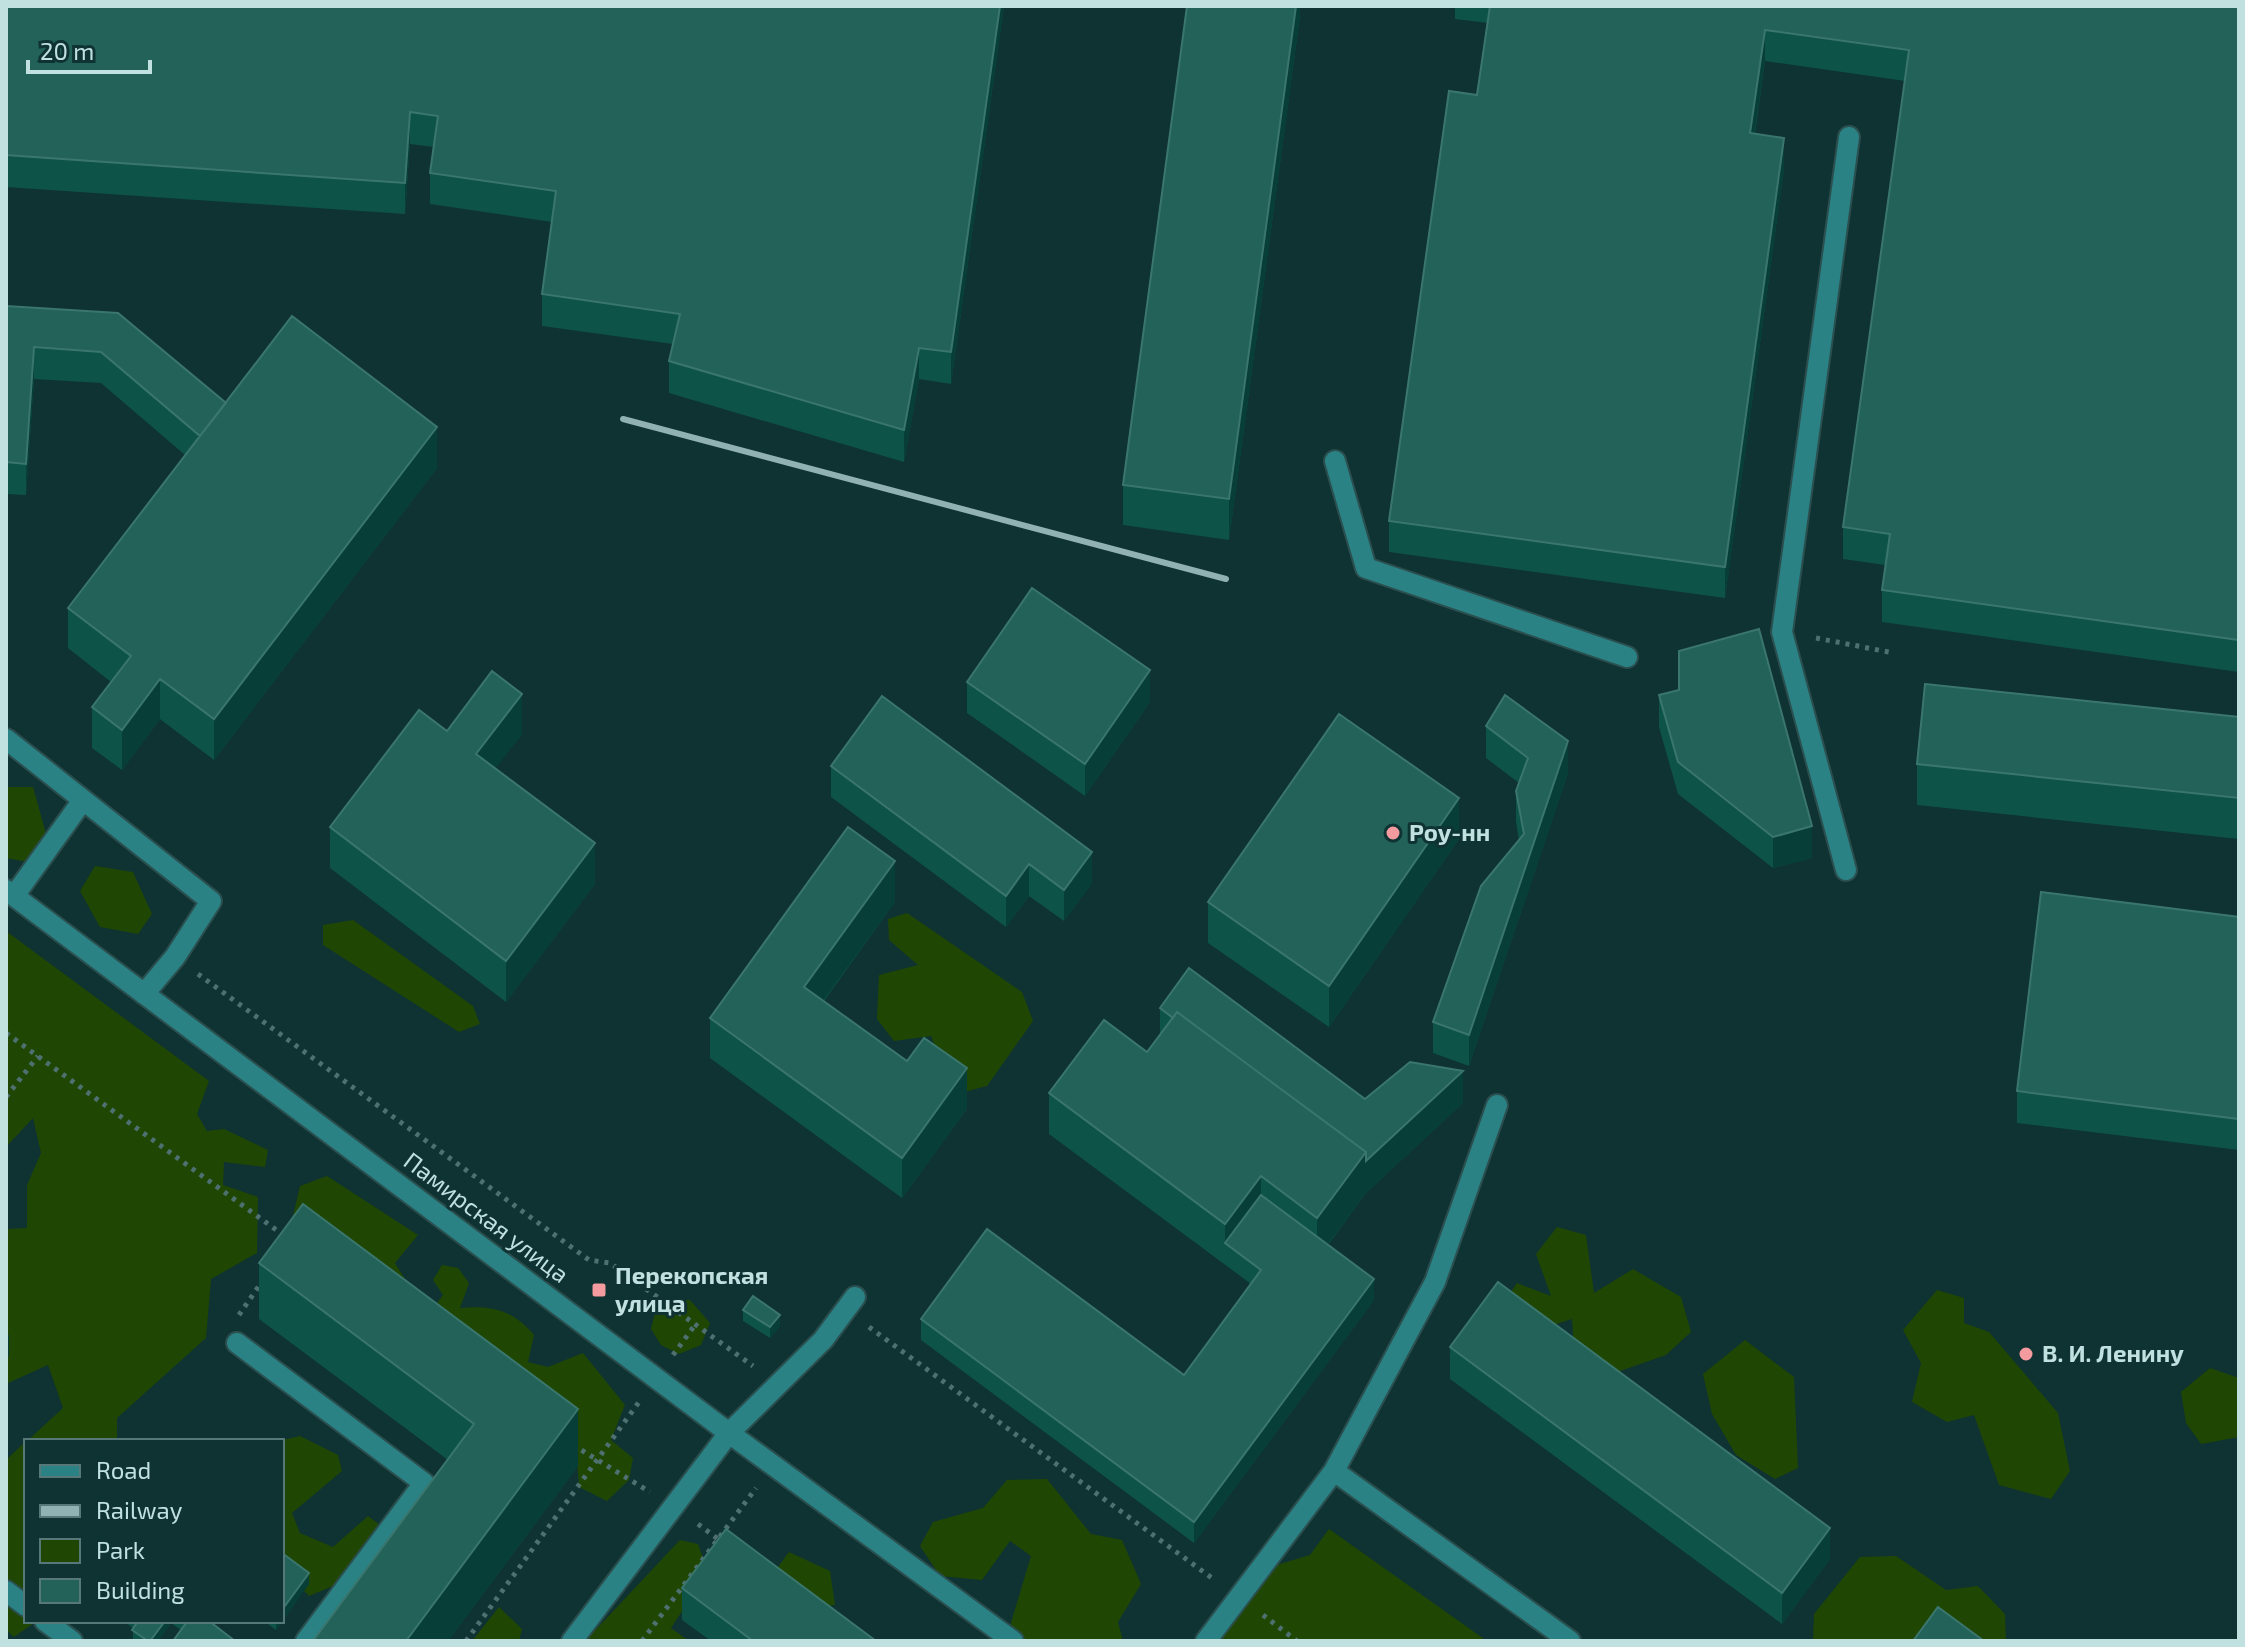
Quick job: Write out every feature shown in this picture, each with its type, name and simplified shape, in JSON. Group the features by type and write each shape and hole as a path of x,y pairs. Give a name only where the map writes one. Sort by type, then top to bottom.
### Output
{"street":[{"path":"1846,870 1782,632 1849,137"},
{"path":"1335,461 1366,568 1627,657"},
{"path":"6,739 211,901 175,957 144,994"},
{"path":"10,893 83,800"},
{"name":"Памирская улица","path":"10,893 729,1433 1013,1641"},
{"path":"1206,1641 1334,1471 1435,1282 1497,1105"},
{"path":"572,1641 672,1504 729,1433 823,1340 850,1303"},
{"path":"237,1343 424,1483 306,1641"},
{"path":"1334,1471 1570,1641"},
{"path":"6,1591 24,1604"},
{"path":"48,1623 72,1641"}],"path":[{"path":"1782,632 1894,653"},
{"path":"175,957 589,1260 610,1263 779,1383"},
{"path":"6,1033 292,1241"},
{"path":"6,1097 38,1056"},
{"path":"237,1343 240,1312 266,1277"},
{"path":"850,1303 1297,1641"},
{"path":"466,1641 695,1325"},
{"path":"570,1444 672,1504 730,1548"},
{"path":"642,1641 773,1465"}],"green space":[{"path":"6,787 33,787 52,855 28,862 6,858"},
{"path":"95,866 133,872 152,914 138,934 100,927 80,891"},
{"path":"907,913 1022,992 1033,1021 987,1086 964,1092 942,1065 931,1036 894,1041 877,1019 879,975 918,965 889,940 888,919"},
{"path":"353,920 473,1006 480,1024 459,1032 323,945 323,925"},
{"path":"6,931 209,1081 197,1114 207,1131 224,1129 268,1150 265,1167 224,1162 223,1185 258,1197 257,1253 211,1279 206,1338 117,1418 117,1439 29,1439 63,1408 48,1365 6,1384 6,1229 27,1228 27,1185 41,1153 33,1118 6,1147"},
{"path":"327,1176 418,1235 395,1263 405,1279 372,1301 285,1250 300,1186"},
{"path":"1557,1227 1586,1235 1594,1293 1633,1269 1681,1297 1691,1332 1666,1355 1606,1376 1574,1349 1572,1319 1535,1331 1502,1305 1517,1283 1551,1296 1536,1254"},
{"path":"442,1265 458,1268 469,1283 460,1308 482,1307 501,1311 518,1320 534,1335 528,1362 548,1367 583,1353 625,1405 611,1440 633,1458 629,1480 607,1501 579,1487 577,1461 431,1311 443,1295 433,1280"},
{"path":"1937,1290 1964,1298 1964,1323 1989,1332 2058,1413 2070,1471 2051,1499 1999,1485 1974,1415 1947,1422 1912,1402 1921,1363 1903,1330"},
{"path":"670,1300 690,1300 710,1323 701,1345 679,1354 661,1345 651,1329 657,1305"},
{"path":"1745,1340 1794,1377 1798,1468 1775,1479 1736,1455 1712,1414 1703,1374"},
{"path":"2210,1368 2239,1378 2239,1437 2201,1444 2186,1423 2181,1392"},
{"path":"300,1436 338,1455 342,1471 292,1513 300,1533 333,1547 368,1516 392,1534 393,1561 309,1596 293,1579 284,1577 284,1440"},
{"path":"24,1443 24,1623 34,1623 14,1637 6,1630 6,1460"},
{"path":"1047,1479 1091,1534 1122,1540 1141,1584 1118,1622 1123,1641 1026,1641 1010,1626 1031,1556 1010,1541 982,1580 940,1576 920,1546 933,1522 983,1508 1007,1480"},
{"path":"1329,1529 1487,1641 1214,1641 1267,1568 1310,1555"},
{"path":"680,1540 698,1544 708,1572 671,1628 689,1641 585,1641"},
{"path":"789,1552 830,1571 835,1605 772,1610 755,1598"},
{"path":"1896,1556 1946,1590 1978,1586 2005,1614 2006,1641 1813,1641 1814,1614 1860,1557"},
{"path":"499,1607 522,1629 519,1641 472,1641"}],"building":[{"path":"6,6 1000,6 951,352 919,348 904,430 669,361 680,314 542,294 556,191 430,173 438,116 410,112 405,183 6,155"},
{"path":"1187,6 1296,6 1229,499 1123,485"},
{"path":"1490,6 2239,6 2239,640 1882,590 1890,534 1843,527 1909,50 1765,30 1750,133 1784,138 1725,567 1389,521 1449,91 1477,95"},
{"path":"6,306 118,313 226,403 200,436 101,352 34,347 26,464 6,462"},
{"path":"292,316 437,427 214,719 160,679 122,730 92,707 131,656 68,608"},
{"path":"1032,588 1150,670 1085,764 967,682"},
{"path":"1759,629 1812,826 1773,837 1678,762 1659,695 1679,690 1679,651"},
{"path":"492,671 522,694 476,754 595,843 506,961 330,827 419,710 447,731"},
{"path":"1925,684 2239,717 2239,798 1917,764"},
{"path":"1505,695 1568,741 1469,1035 1433,1022 1481,886 1524,834 1516,791 1528,758 1486,726"},
{"path":"882,696 1092,852 1064,890 1029,864 1006,896 831,766"},
{"path":"1339,714 1459,798 1329,986 1208,902"},
{"path":"848,827 895,861 804,987 907,1061 924,1038 967,1068 902,1158 710,1018"},
{"path":"2041,892 2239,917 2239,1119 2017,1091"},
{"path":"1189,968 1365,1099 1410,1062 1463,1071 1366,1161 1366,1152 1177,1012 1173,1018 1160,1008"},
{"path":"1177,1012 1366,1152 1317,1218 1261,1176 1225,1224 1049,1093 1104,1020 1147,1052"},
{"path":"1261,1195 1374,1279 1194,1522 921,1319 987,1229 1184,1375 1261,1270 1225,1243"},
{"path":"303,1204 578,1409 406,1641 313,1641 474,1424 259,1263"},
{"path":"1498,1282 1830,1528 1782,1593 1450,1347"},
{"path":"753,1296 780,1315 770,1327 743,1310"},
{"path":"726,1529 876,1641 753,1641 682,1588"},
{"path":"284,1554 309,1573 284,1607"},
{"path":"1938,1607 1984,1641 1913,1641"},
{"path":"137,1623 164,1623 150,1641 132,1630"},
{"path":"186,1623 212,1623 235,1641 173,1641"}],"railway":[{"path":"623,419 1226,579"}],"place":[{"name":"Роу-нн","path":"1393,833"},
{"name":"Перекопская улица","path":"599,1290"},
{"name":"В. И. Ленину","path":"2026,1354"}]}
